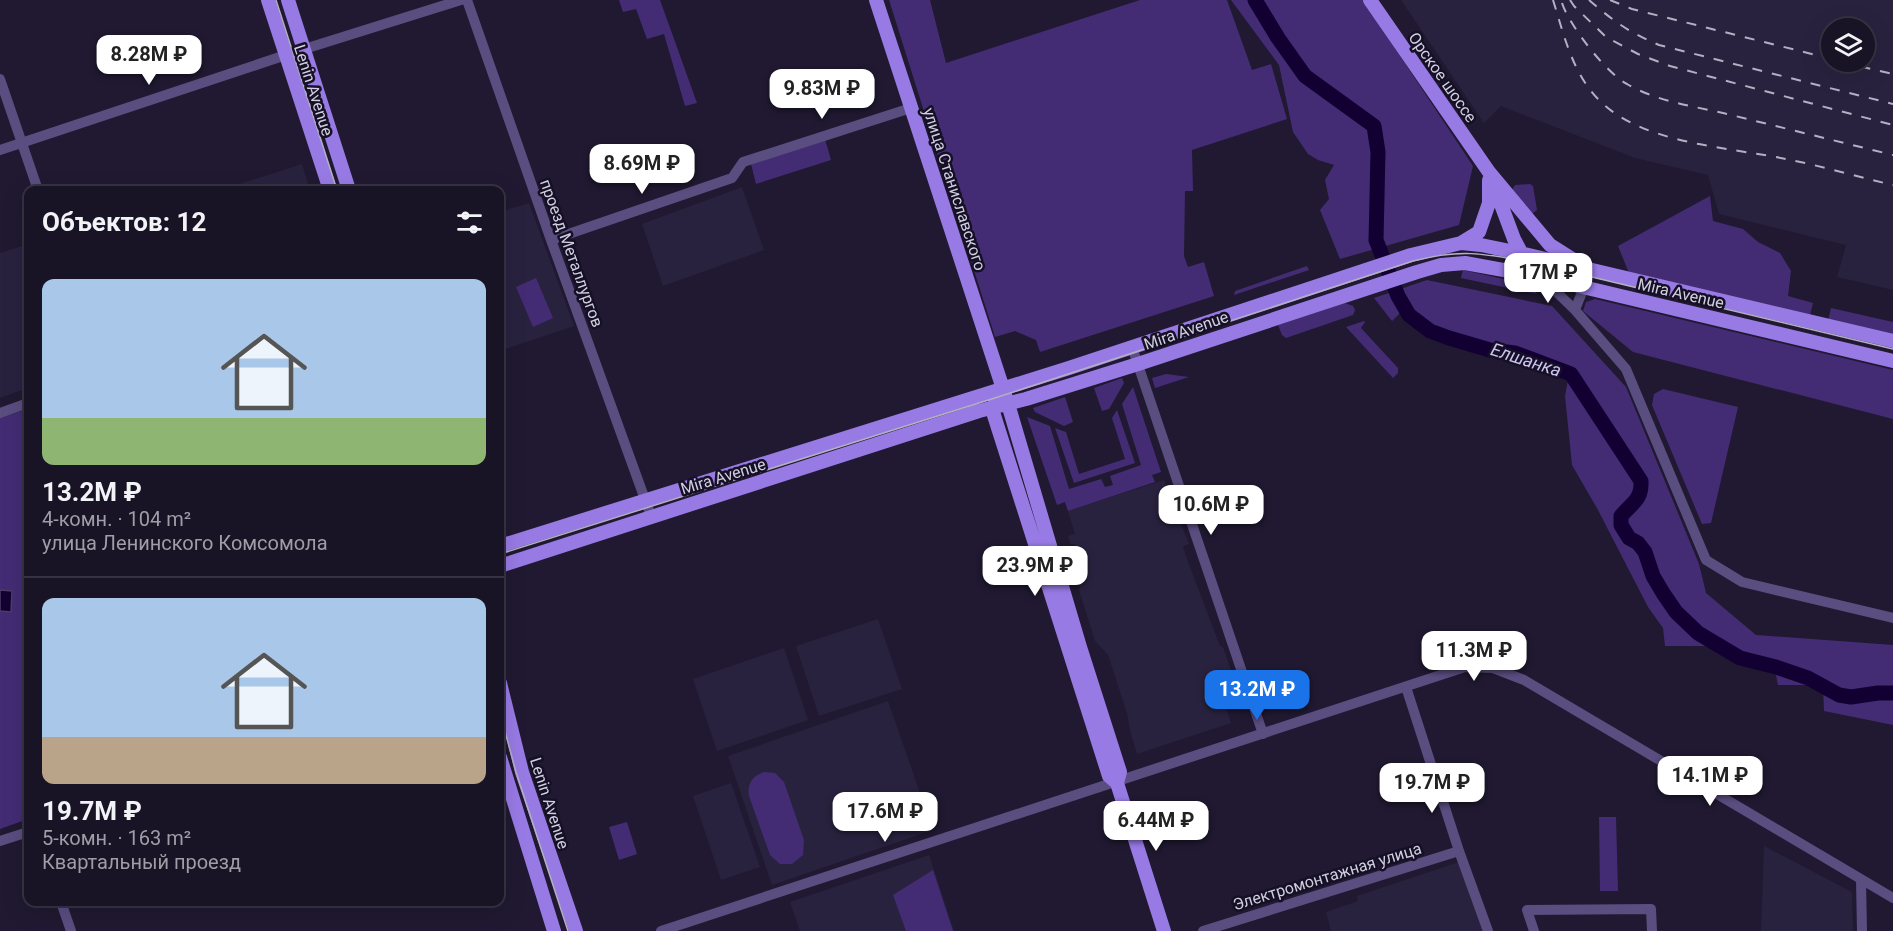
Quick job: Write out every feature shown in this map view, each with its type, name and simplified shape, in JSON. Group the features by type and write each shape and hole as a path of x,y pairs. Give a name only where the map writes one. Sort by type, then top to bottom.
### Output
{"main road":[{"name":"Lenin Avenue","path":"268,0 329,186"},
{"name":"Lenin Avenue","path":"288,0 348,186"},
{"name":"улица Станиславского","path":"876,0 1008,404 1080,647 1120,772 1117,783"},
{"name":"Орское шоссе","path":"1370,0 1489,172"},
{"path":"1461,243 1479,232 1489,203 1489,172"},
{"path":"1489,172 1520,253 1541,277"},
{"path":"1489,172 1550,245 1585,267 1584,287"},
{"name":"Mira Avenue","path":"504,545 1132,347 1411,255 1461,243 1481,245 1585,267 1893,341"},
{"name":"Mira Avenue","path":"504,565 896,438 1138,364 1441,265 1465,264 1541,277 1893,361"},
{"path":"992,409 1003,388"},
{"name":"улица Станиславского","path":"992,409 1109,776 1117,783 1164,931"},
{"name":"Lenin Avenue","path":"504,711 533,806 576,931"},
{"name":"Lenin Avenue","path":"504,770 554,931"}],"street":[{"path":"0,150 286,55 461,0"},
{"name":"проезд Металлургов","path":"467,0 651,516"},
{"path":"0,78 37,186"},
{"path":"551,240 732,178 743,162 911,108"},
{"path":"1541,277 1575,310 1626,369 1706,561 1742,582 1893,618"},
{"path":"1575,310 1584,287"},
{"path":"1810,341 1816,322"},
{"path":"1132,347 1263,734"},
{"path":"0,413 24,404"},
{"path":"891,422 896,438"},
{"path":"864,431 869,447"},
{"path":"787,455 792,471"},
{"path":"670,491 675,508"},
{"path":"591,517 597,534"},
{"path":"661,931 1465,667 1493,668 1524,680 1893,898"},
{"path":"1406,687 1488,931"},
{"path":"506,776 522,772"},
{"path":"516,811 533,806"},
{"path":"0,841 24,833"},
{"name":"Электромонтажная улица","path":"1203,931 1459,850"},
{"path":"532,863 551,857"},
{"path":"538,880 556,874"},
{"path":"1861,879 1862,931"},
{"path":"62,906 71,931"},
{"path":"1534,931 1527,910 1651,909 1652,931"}],"shaded area":[{"path":"619,0 660,0 697,103 685,106 664,34 647,39 636,9 623,12"},
{"path":"889,0 930,0 946,63 1140,0 1227,0 1252,70 1271,64 1287,119 1192,150 1193,191 1185,191 1184,256 1188,267 1204,262 1214,296 1040,352 1036,340 1015,331 995,337"},
{"path":"1231,0 1363,0 1473,166 1459,225 1340,259 1320,210 1329,199 1325,180 1334,165 1308,154 1293,132 1279,65"},
{"path":"1401,0 1893,0 1893,290 1837,277 1846,245 1719,214 1708,175 1635,158 1501,106 1484,123"},
{"path":"825,139 831,160 756,184 751,164"},
{"path":"302,164 309,186 233,186"},
{"path":"1530,184 1533,186 1537,210 1532,214 1512,190 1515,185"},
{"path":"742,187 764,250 663,286 642,224"},
{"path":"1710,196 1713,221 1743,229 1758,242 1780,253 1791,271 1788,296 1813,303 1810,315 1629,273 1618,246"},
{"path":"529,203 574,326 504,350 504,211"},
{"path":"24,245 24,389 0,398 0,253"},
{"path":"1307,266 1309,270 1234,295 1235,291"},
{"path":"1463,270 1531,285 1537,294 1461,278"},
{"path":"536,278 553,318 533,327 516,287"},
{"path":"1427,280 1552,306 1626,387 1699,564 1706,593 1756,635 1893,645 1893,725 1824,711 1823,685 1778,685 1773,661 1715,646 1665,646 1663,628 1648,607 1572,465 1565,396 1570,370 1531,354 1494,347 1444,333 1402,311 1392,321 1374,298"},
{"path":"1595,299 1893,370 1893,419 1633,352 1583,311 1586,302"},
{"path":"1345,303 1353,306 1355,310 1353,315 1286,338 1282,335 1278,325"},
{"path":"1831,308 1893,322 1893,336 1828,321"},
{"path":"1364,321 1361,328 1398,368 1398,373 1393,378 1346,327"},
{"path":"1166,374 1189,377 1155,388 1152,378"},
{"path":"1122,378 1124,383 1109,409 1102,411 1094,388"},
{"path":"1133,387 1161,472 1152,475 1155,482 1068,511 1065,502 1057,505 1027,417 1050,426 1069,489 1101,479 1105,487 1113,485 1110,476 1141,465 1122,404"},
{"path":"1663,389 1738,407 1711,523 1702,524 1652,405 1654,394"},
{"path":"1065,397 1073,422 1064,426 1035,412 1033,408"},
{"path":"24,410 24,820 0,829 0,418"},
{"path":"1117,410 1135,463 1074,483 1055,428 1066,432 1079,474 1125,459 1112,418"},
{"path":"1164,480 1189,544 1183,546 1187,559 1220,646 1223,647 1243,705 1227,710 1231,723 1137,754 1127,713 1108,655 1095,641 1079,590 1084,571 1075,544 1071,545 1068,536 1075,534 1068,511"},
{"path":"0,590 12,591 11,612 0,611"},
{"path":"878,619 902,689 819,716 796,646"},
{"path":"784,648 808,720 717,751 693,679"},
{"path":"888,701 933,830 772,885 728,756"},
{"path":"764,772 775,773 784,782 804,840 803,855 792,864 780,864 770,855 749,796 751,781"},
{"path":"731,783 760,867 721,880 693,796"},
{"path":"1599,817 1616,817 1618,891 1600,891"},
{"path":"627,822 637,854 619,860 609,827"},
{"path":"1764,846 1852,892 1853,931 1761,931"},
{"path":"929,855 954,931 800,931 790,902"},
{"path":"1459,862 1484,931 1331,931 1326,912 1358,901 1357,896"},
{"path":"933,870 953,931 906,931 893,895"}],"waterway":[{"name":"Елшанка","path":"1255,0 1305,76 1374,126 1378,152 1376,240 1398,296 1409,315 1430,331 1449,338 1490,350 1515,353 1571,374 1641,481 1640,493 1621,516 1621,525 1629,538 1638,543 1645,552 1653,576 1676,612 1698,633 1740,658 1808,678 1839,695 1851,697 1893,693"}],"tram line":[{"path":"276,0 336,186"},
{"path":"504,553 998,397 1430,257 1471,254 1529,262 1893,349"},
{"path":"504,728 516,772 568,931"}],"railway":[{"path":"1553,0 1575,65 1589,88 1616,114 1637,126 1661,135 1712,147 1799,162 1893,185"},
{"path":"1570,0 1606,37 1638,54 1670,66 1893,125"},
{"path":"1589,0 1622,26 1659,45 1893,104"},
{"path":"1610,0 1632,9 1821,56"},
{"path":"1562,3 1589,48 1618,78 1638,90 1674,102 1893,155"},
{"path":"1875,70 1893,74"}]}
